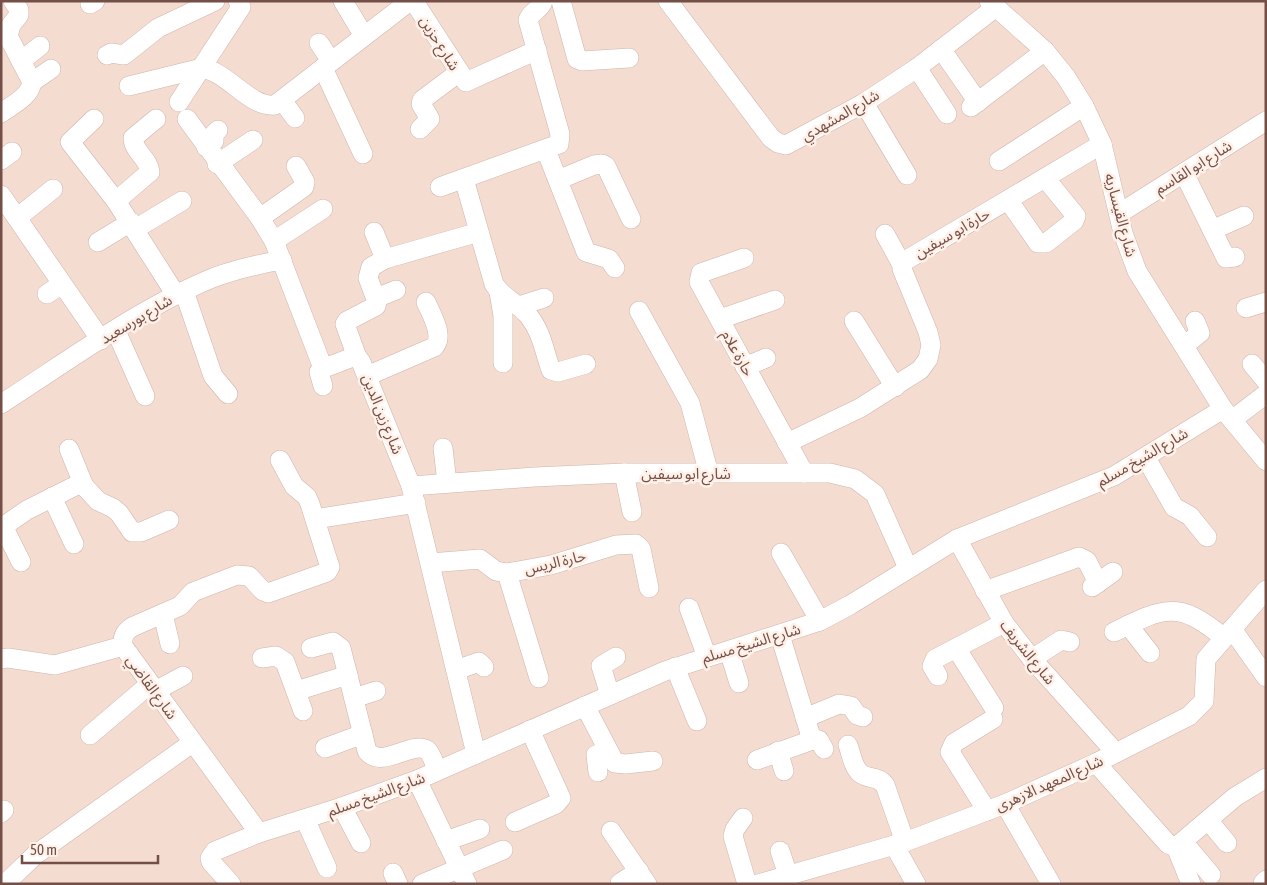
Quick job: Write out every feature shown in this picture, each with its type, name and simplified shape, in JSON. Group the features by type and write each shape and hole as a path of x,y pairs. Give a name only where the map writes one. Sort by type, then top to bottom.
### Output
{"street":[{"path":"1,114 31,89 32,82 8,36 11,25 20,15 13,1"},
{"path":"107,55 111,53 124,55 158,28 215,1"},
{"path":"179,102 186,94 191,81 202,68 226,27 240,11 241,7 238,1"},
{"path":"343,1 364,36"},
{"name":"شارع حزين","path":"282,100 364,36 413,1 457,74 463,80 469,82 537,50"},
{"name":"شارع المشهدي","path":"668,1 770,138 786,145 864,102 917,68 992,4"},
{"path":"440,187 554,147 561,140 528,20 530,15 550,2 577,59 582,61 629,58"},
{"name":"شارع القيساريه","path":"992,4 1045,51 1066,77 1084,106 1102,144 1120,213 1123,233 1137,272 1227,414 1266,460"},
{"path":"319,43 363,154"},
{"path":"21,61 40,46"},
{"path":"941,49 975,105 1045,51"},
{"path":"130,86 202,68 214,71 261,103 276,105 282,100 294,118"},
{"path":"917,68 947,114"},
{"path":"32,82 51,69"},
{"path":"420,129 430,120 421,104 422,100 457,74 463,97"},
{"path":"864,102 907,176"},
{"path":"999,161 1084,106"},
{"path":"94,119 70,142 116,201 180,293 213,376 228,394"},
{"path":"116,201 150,172 134,144 133,138 156,120"},
{"path":"187,120 217,164 260,218 274,241 324,366 319,372 323,386"},
{"name":"شارع ابو القاسم","path":"1120,213 1266,122"},
{"path":"206,147 214,141 214,134 218,130"},
{"path":"217,164 253,140"},
{"name":"حارة ابو سيفين","path":"787,444 846,416 895,387 920,370 928,359 931,345 928,332 902,265 906,261 1102,144"},
{"path":"546,150 586,252 609,259 615,268"},
{"path":"558,180 594,165 602,164 606,166 630,219"},
{"path":"260,218 304,187 305,182 296,166"},
{"path":"1184,173 1226,258 1235,257"},
{"path":"1008,200 1038,243 1046,243 1074,221 1076,216 1045,178"},
{"path":"464,179 494,284 499,292 512,303 519,306 537,328 551,370 558,372 586,364"},
{"path":"17,218 53,189"},
{"path":"1,195 17,218 54,289 108,335 145,396"},
{"path":"98,242 182,201"},
{"path":"274,241 323,209"},
{"path":"1212,230 1244,216"},
{"path":"374,232 386,259"},
{"path":"357,357 345,324 346,321 376,306 376,298 368,278 369,272 376,263 479,232"},
{"path":"885,234 902,265"},
{"name":"حارة علام","path":"744,258 701,273 699,275 699,282 804,472"},
{"name":"شارع بورسعيد","path":"1,404 108,335 180,293 216,277 248,266 282,260"},
{"path":"376,298 396,290"},
{"path":"499,292 504,331 503,363"},
{"path":"519,306 544,298"},
{"path":"720,319 775,300"},
{"path":"367,376 438,344 438,334 426,302"},
{"path":"1246,308 1266,302"},
{"path":"639,310 690,403 709,474"},
{"path":"854,321 895,387"},
{"path":"1184,346 1200,333 1195,322"},
{"name":"شارع زين الدين","path":"324,366 328,367 357,357 367,376 414,494 476,754"},
{"path":"746,366 766,358"},
{"path":"1252,364 1266,381"},
{"name":"شارع الشيخ مسلم","path":"231,884 211,862 211,854 259,833 342,807 417,780 610,694 676,667 820,621 850,606 957,539 1090,486 1266,394"},
{"path":"443,448 447,482"},
{"path":"69,449 84,486 98,501 119,513 132,532 141,532 169,520"},
{"path":"1146,458 1174,507 1190,516 1207,537"},
{"name":"شارع القاضي","path":"259,833 123,646 122,638 126,631 180,606 190,607 193,592 237,575 249,576 263,591 268,593 322,576 330,567 307,497 294,486 280,460"},
{"name":"شارع ابو سيفين","path":"315,520 414,494 447,482 624,474 804,472 830,474 855,479 875,494 908,568"},
{"path":"624,474 632,512"},
{"path":"21,562 2,527 74,486 84,486"},
{"path":"52,497 74,544"},
{"name":"شارع الشريف","path":"957,539 1004,623 1032,659 1116,753"},
{"name":"حارة الريس","path":"430,563 480,559 496,571 507,573 551,565 616,545 636,544 641,548 649,588"},
{"path":"781,553 820,621"},
{"path":"985,591 1079,557 1087,561 1101,581"},
{"path":"507,573 539,678"},
{"name":"شارع المعهد الازهرى","path":"758,883 899,844 987,811 1096,763 1189,716 1204,701 1206,659 1266,590"},
{"path":"689,608 707,657"},
{"path":"1150,653 1121,628 1159,612 1174,611 1202,620 1228,634 1266,677"},
{"path":"163,614 170,644"},
{"path":"938,676 932,666 933,661 1004,623"},
{"path":"757,760 778,751 818,744 805,718 780,635"},
{"path":"1032,659 1061,640 1070,642"},
{"path":"311,648 337,643 341,648 367,750 373,757 422,748 429,752 438,771"},
{"path":"1,659 8,658 55,664 123,646"},
{"path":"956,648 994,713 954,743 950,752 987,811"},
{"path":"729,651 739,683"},
{"path":"262,658 276,656 282,658 303,710"},
{"path":"610,694 601,666 616,657"},
{"path":"456,670 479,662 484,667"},
{"path":"676,667 697,720"},
{"path":"296,692 348,674"},
{"path":"90,735 153,688 183,676"},
{"path":"354,698 376,691"},
{"path":"805,718 844,704 851,706 857,715 863,717"},
{"path":"585,706 612,760 620,764 653,761"},
{"path":"515,822 556,804 561,798 530,730"},
{"path":"325,748 363,734"},
{"path":"5,878 192,743"},
{"path":"848,745 859,772 865,776 878,778 885,785 899,844 916,884"},
{"path":"598,772 596,755 607,750"},
{"path":"778,751 784,771"},
{"path":"1096,763 1172,847 1180,845 1235,797 1266,778"},
{"path":"417,780 463,876"},
{"path":"1005,804 1052,884"},
{"path":"342,807 361,843"},
{"path":"743,818 734,829 733,836 758,883"},
{"path":"305,819 327,868"},
{"path":"1208,820 1227,843"},
{"path":"446,841 480,829"},
{"path":"612,831 643,877 620,883"},
{"path":"1180,845 1211,875"},
{"path":"1180,845 1190,884"},
{"path":"422,884 463,876 503,850"},
{"path":"780,851 788,875"},
{"path":"1262,883 1266,880"}],"shaded area":[{"path":"1,1 1266,1 1266,884 1,884"}]}
